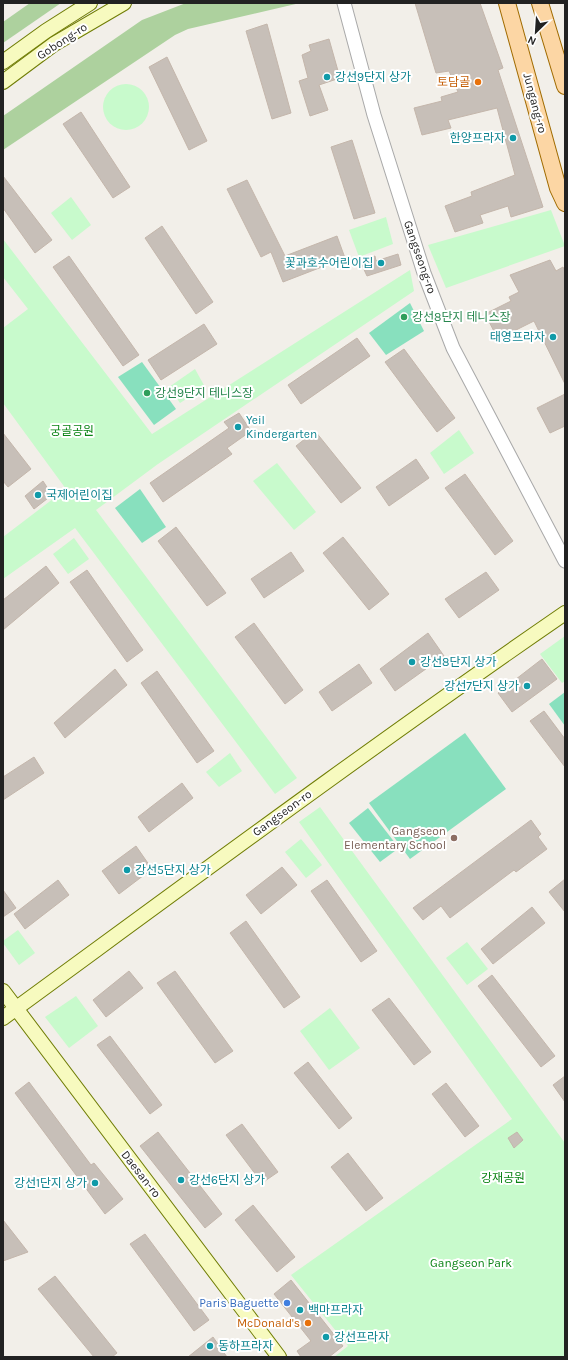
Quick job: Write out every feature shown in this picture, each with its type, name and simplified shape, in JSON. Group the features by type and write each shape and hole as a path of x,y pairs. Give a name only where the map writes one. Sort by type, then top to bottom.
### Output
{"main road":[{"name":"Gobong-ro","path":"3,62 46,31 90,3"},
{"name":"Gobong-ro","path":"3,82 54,44 124,3"},
{"name":"Jungang-ro","path":"508,3 558,188 565,203"},
{"path":"540,3 565,86"},
{"name":"Gangseon-ro","path":"3,1018 471,677 565,613"},
{"name":"Daesan-ro","path":"3,990 279,1357"}],"street":[{"name":"Gangseong-ro","path":"344,3 374,115 424,273 453,348 565,561"}],"green space":[{"path":"30,3 61,3 3,43 3,22"},
{"path":"186,3 300,3 188,29 175,35 3,150 3,116 142,20"},
{"path":"126,84 139,88 145,94 149,107 145,120 139,126 126,130 113,126 107,120 103,107 107,94 113,88"},
{"path":"71,197 91,225 72,240 51,213"},
{"path":"551,210 565,246 446,288 428,245"},
{"path":"386,217 393,244 359,257 349,230"},
{"name":"궁골공원","path":"3,239 152,434 410,270 414,291 158,464 96,510 297,778 275,794 75,528 3,579 3,537 66,489 3,403 3,328 28,309 3,277"},
{"name":"강선8단지 테니스장","path":"410,303 424,331 386,355 369,333"},
{"name":"강선9단지 테니스장","path":"142,362 176,409 154,425 118,377"},
{"path":"195,369 205,387 180,403 169,387"},
{"path":"459,430 474,453 444,474 430,453"},
{"path":"277,463 316,512 294,530 253,481"},
{"path":"140,489 166,527 142,543 115,508"},
{"path":"74,538 89,559 68,574 53,554"},
{"path":"565,636 565,681 562,683 540,654"},
{"path":"565,692 565,726 549,704"},
{"path":"465,733 506,789 410,859 369,803"},
{"path":"230,753 242,771 219,787 206,772"},
{"name":"Gangseon Park","path":"320,807 565,1143 565,1357 334,1357 348,1346 291,1275 512,1119 299,822"},
{"path":"368,808 399,848 380,862 349,823"},
{"path":"301,839 322,865 306,878 285,852"},
{"path":"18,930 35,953 19,965 3,943 3,941"},
{"path":"467,942 488,969 467,985 446,958"},
{"path":"76,996 98,1026 69,1048 45,1017"},
{"path":"330,1008 360,1048 329,1070 300,1031"}],"building":[{"name":"한양프라자","path":"415,3 480,3 503,68 498,70 543,207 511,217 508,206 480,215 483,223 455,232 445,206 472,196 471,192 515,175 497,108 448,120 451,128 422,135 414,108 442,101 441,97 458,92 449,71 436,73"},
{"path":"267,24 291,113 272,119 246,31"},
{"name":"강선9단지 상가","path":"329,39 340,78 319,85 328,110 310,116 299,81 308,78 302,55 311,51 309,45"},
{"path":"167,57 207,141 189,150 149,67"},
{"path":"81,112 130,187 113,198 63,124"},
{"path":"352,140 375,213 354,219 331,147"},
{"path":"3,176 52,240 35,253 3,208"},
{"path":"247,180 285,256 337,236 345,258 283,282 271,252 261,257 227,189"},
{"path":"162,226 213,302 196,314 145,238"},
{"name":"꽃과호수어린이집","path":"398,254 401,265 367,276 360,261 375,256 376,261"},
{"path":"69,256 139,355 123,366 53,267"},
{"name":"태영프라자","path":"550,260 556,271 563,267 565,272 565,384 534,321 498,339 485,314 511,301 509,297 519,292 510,275"},
{"path":"204,324 217,344 161,380 148,360"},
{"path":"357,338 370,356 301,404 288,385"},
{"path":"404,349 455,418 437,432 385,362"},
{"path":"565,394 565,426 550,433 537,408"},
{"path":"239,413 251,431 227,448 232,454 163,502 150,483 229,428 224,422"},
{"path":"315,431 361,488 341,503 296,446"},
{"path":"3,433 31,469 8,487 3,481"},
{"path":"416,459 429,478 389,506 376,487"},
{"path":"465,474 513,541 495,555 445,488"},
{"name":"국제어린이집","path":"43,481 52,495 34,509 25,496"},
{"path":"176,527 226,593 207,606 158,541"},
{"path":"343,537 389,594 369,610 323,553"},
{"path":"291,552 304,571 264,598 251,579"},
{"path":"46,566 59,583 3,630 3,600"},
{"path":"87,570 143,650 127,662 70,582"},
{"path":"486,572 499,590 459,618 445,599"},
{"path":"254,623 303,690 285,704 235,637"},
{"name":"강선8단지 상가","path":"428,633 444,656 395,691 380,669"},
{"name":"강선7단지 상가","path":"542,659 557,679 512,712 498,693"},
{"path":"359,664 372,683 332,711 319,692"},
{"path":"115,669 127,685 65,738 54,723"},
{"path":"157,671 214,751 197,763 141,683"},
{"path":"544,711 565,739 565,767 530,721"},
{"path":"34,757 44,773 3,800 3,777"},
{"path":"182,783 193,798 149,832 138,817"},
{"path":"531,820 541,834 538,837 547,849 516,872 514,870 450,918 441,906 423,920 413,908"},
{"name":"강선5단지 상가","path":"136,846 152,869 119,894 102,871"},
{"path":"282,867 297,885 261,914 246,895"},
{"path":"565,879 565,912 549,892"},
{"path":"58,880 69,895 25,929 14,914"},
{"path":"327,880 377,951 361,962 311,891"},
{"path":"3,890 16,908 3,917"},
{"path":"532,907 545,923 493,964 481,949"},
{"path":"246,921 300,997 284,1008 230,933"},
{"path":"129,971 143,988 106,1017 93,1000"},
{"path":"175,971 233,1051 215,1063 157,983"},
{"path":"492,975 555,1056 541,1067 478,986"},
{"path":"389,998 431,1052 414,1065 372,1010"},
{"path":"110,1036 162,1105 150,1114 97,1045"},
{"path":"308,1062 352,1118 339,1129 294,1073"},
{"path":"565,1076 565,1102 553,1085"},
{"path":"29,1082 91,1165 94,1163 123,1199 105,1214 15,1093"},
{"path":"446,1083 479,1126 465,1137 432,1094"},
{"path":"242,1124 278,1172 262,1183 226,1135"},
{"name":"강선6단지 상가","path":"158,1132 222,1214 205,1228 140,1146"},
{"path":"517,1132 523,1140 514,1148 508,1138"},
{"path":"348,1153 383,1198 366,1211 331,1167"},
{"path":"253,1205 295,1257 277,1272 235,1220"},
{"path":"3,1220 28,1252 3,1261"},
{"path":"145,1234 209,1320 194,1331 130,1244"},
{"path":"55,1276 117,1353 112,1357 94,1357 38,1289"},
{"name":"백마프라자","path":"291,1280 343,1346 329,1357 301,1357 297,1351 311,1341 274,1294"},
{"name":"동하프라자","path":"213,1337 227,1357 188,1357"}],"place":[{"name":"강선9단지 상가","path":"327,77"},
{"name":"토담골","path":"478,82"},
{"name":"한양프라자","path":"513,138"},
{"name":"꽃과호수어린이집","path":"381,263"},
{"name":"강선8단지 테니스장","path":"404,317"},
{"name":"태영프라자","path":"553,337"},
{"name":"강선9단지 테니스장","path":"147,393"},
{"name":"Yeil Kindergarten","path":"238,427"},
{"name":"국제어린이집","path":"38,495"},
{"name":"강선8단지 상가","path":"412,662"},
{"name":"강선7단지 상가","path":"527,686"},
{"name":"Gangseon Elementary School","path":"454,838"},
{"name":"강선5단지 상가","path":"127,870"},
{"name":"강선6단지 상가","path":"181,1180"},
{"name":"강선1단지 상가","path":"95,1183"},
{"name":"Paris Baguette","path":"287,1303"},
{"name":"백마프라자","path":"300,1310"},
{"name":"McDonald's","path":"308,1323"},
{"name":"강선프라자","path":"326,1337"},
{"name":"동하프라자","path":"210,1346"}],"park label":[{"name":"강재공원","path":"503,1178"}]}
